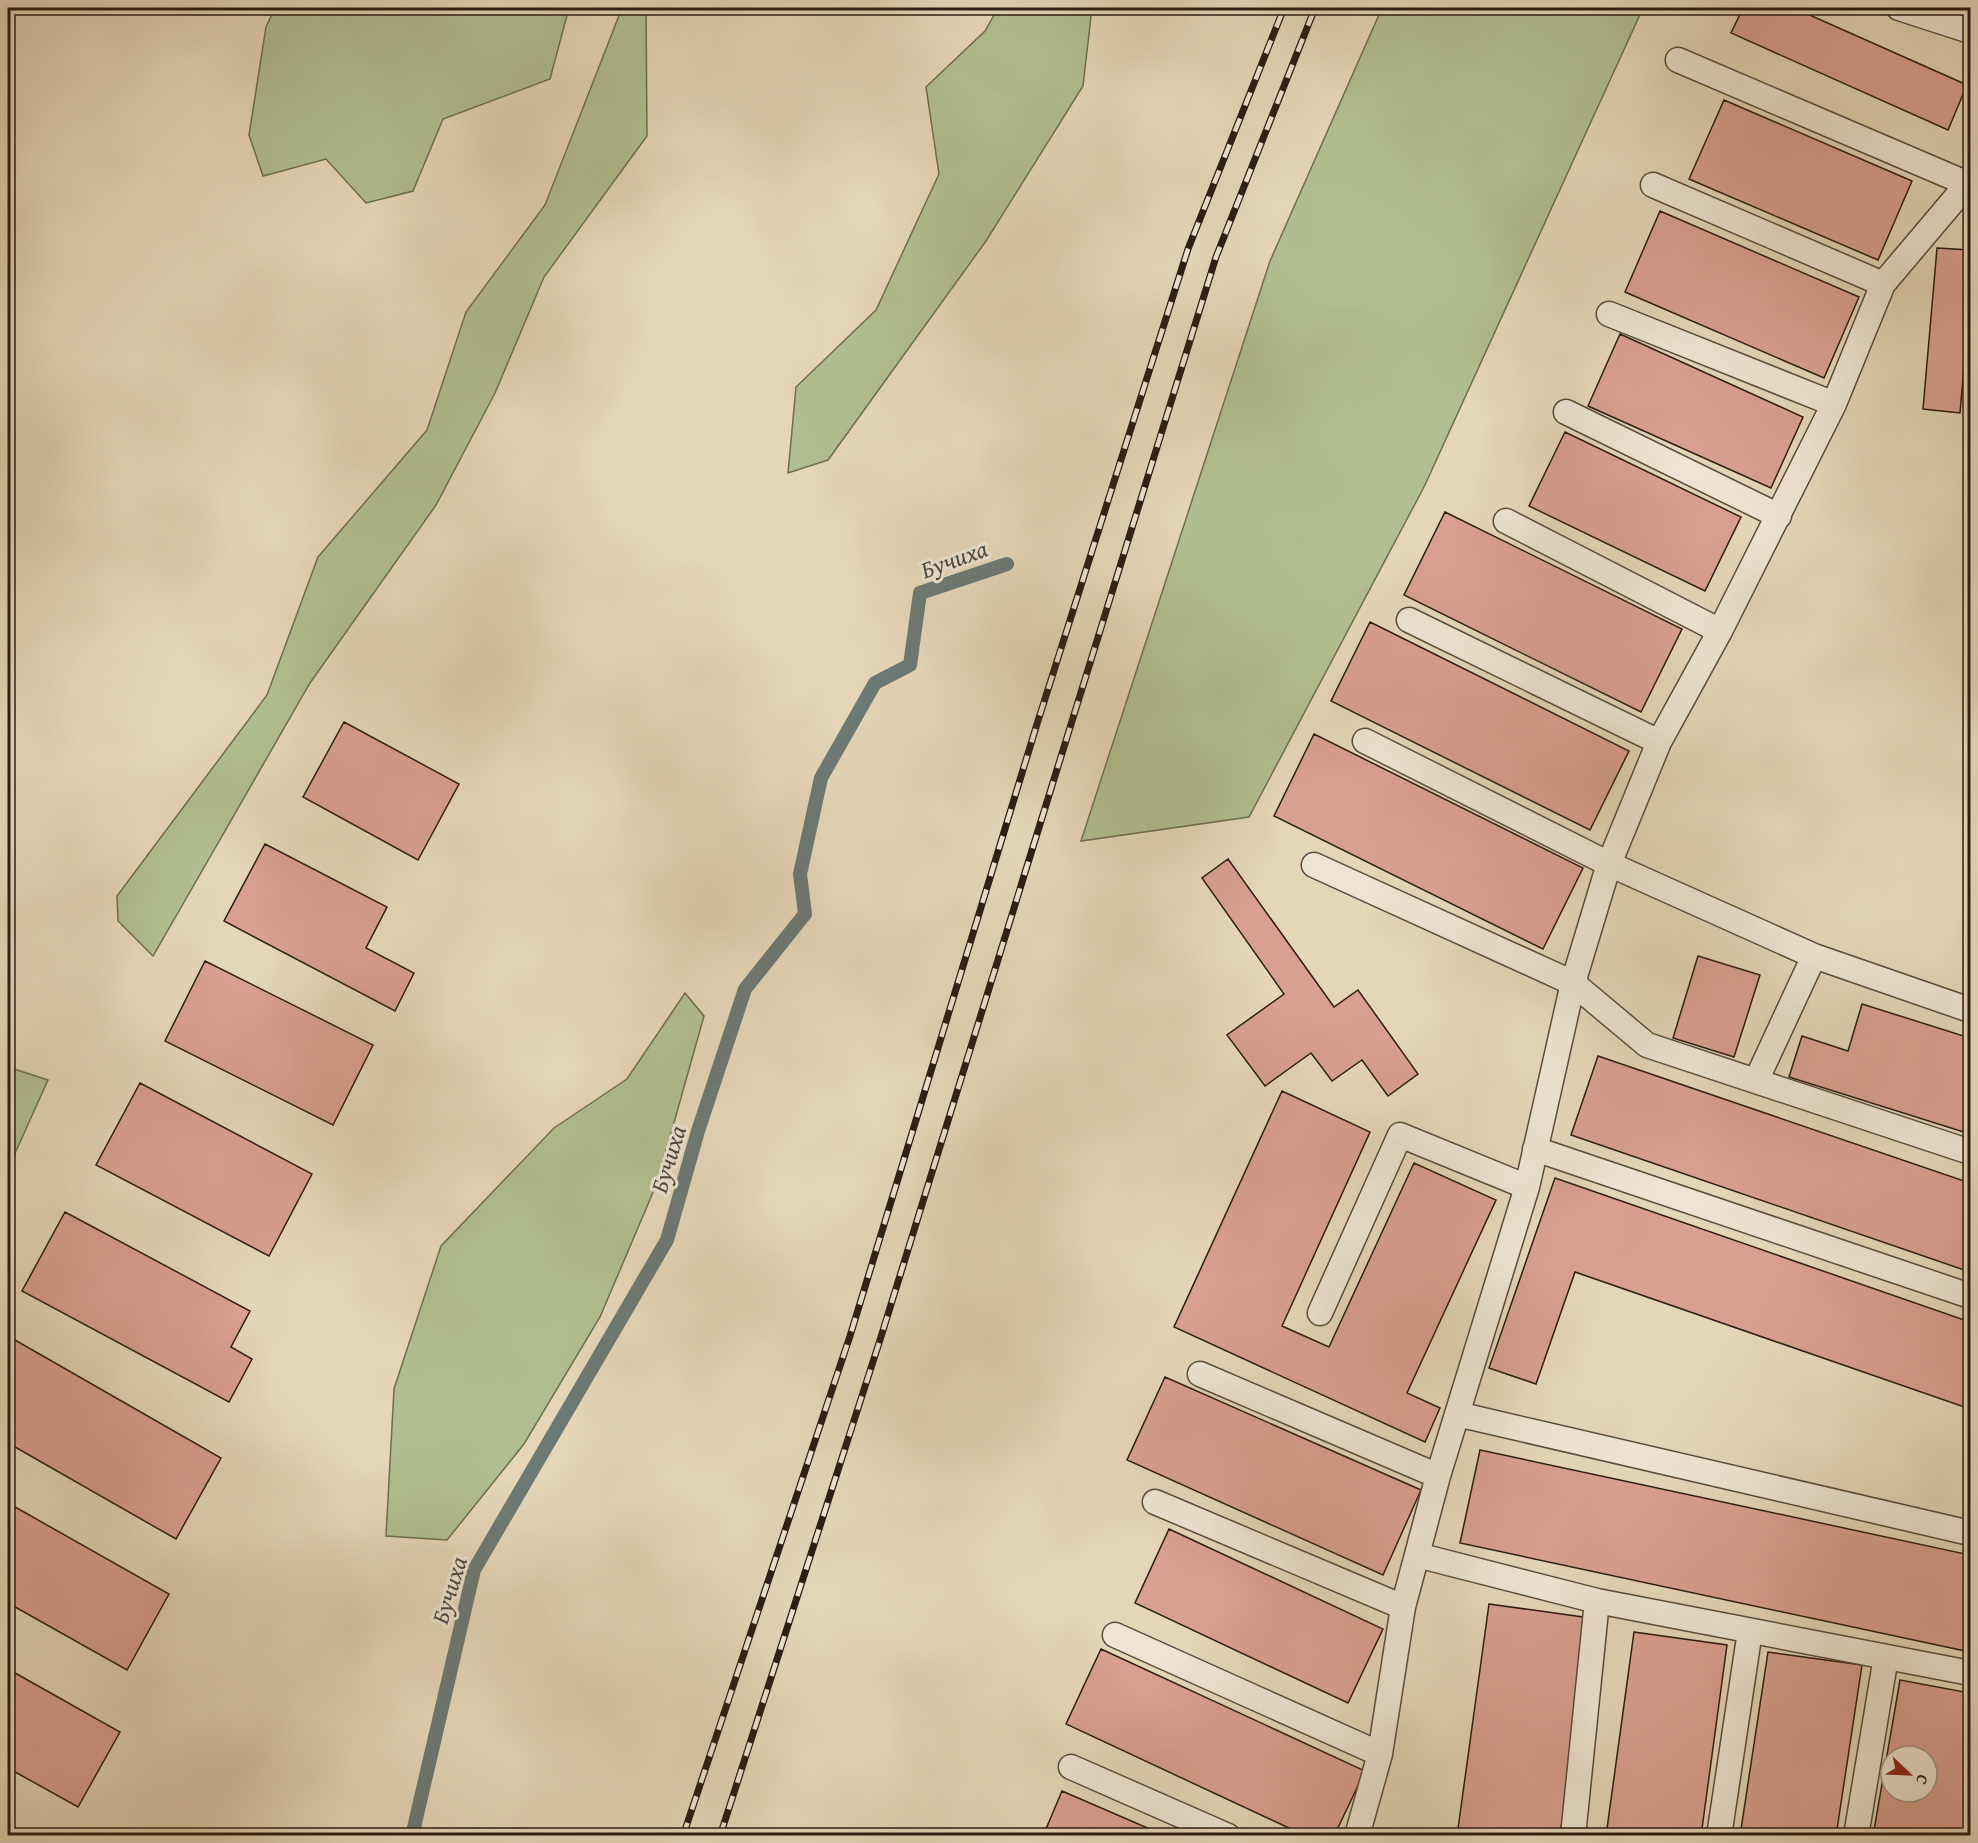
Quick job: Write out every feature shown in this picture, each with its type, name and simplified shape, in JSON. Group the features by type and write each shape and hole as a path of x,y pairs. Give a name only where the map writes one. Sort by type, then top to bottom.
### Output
{"lane":[{"path":"1899,8 1971,31"},
{"path":"1357,1836 1380,1754 1403,1607 1438,1476 1527,1187 1572,983 1609,864 1659,742 1720,631 1834,404 1883,284 1970,185 1678,60"},
{"path":"1653,185 1883,284"},
{"path":"1609,314 1834,404"},
{"path":"1566,412 1779,516"},
{"path":"1506,521 1720,631"},
{"path":"1409,620 1659,742"},
{"path":"1365,741 1609,864 1814,956 1971,1010"},
{"path":"1314,866 1572,983 1647,1045 1971,1152"},
{"path":"1756,1081 1814,956"},
{"path":"1320,1313 1400,1135 1527,1187"},
{"path":"1535,1149 1971,1296"},
{"path":"1200,1374 1438,1476"},
{"path":"1457,1414 1971,1533"},
{"path":"1155,1502 1403,1607"},
{"path":"1417,1555 1597,1601 1971,1674"},
{"path":"1573,1836 1597,1601"},
{"path":"1719,1836 1750,1631"},
{"path":"1115,1635 1380,1754"},
{"path":"1856,1836 1886,1657"},
{"path":"1071,1767 1228,1836"}],"green space":[{"path":"275,8 569,8 550,79 443,119 413,191 366,203 326,159 263,176 249,135 266,27"},
{"path":"622,8 646,8 647,136 544,277 495,393 436,505 310,683 153,956 118,921 117,896 267,695 318,557 427,430 466,312 545,205"},
{"path":"998,8 1092,8 1083,86 986,241 828,460 788,473 796,387 876,310 939,174 926,87 985,31"},
{"path":"1382,8 1643,8 1424,487 1249,817 1081,841 1270,261"},
{"path":"685,993 704,1016 657,1183 600,1317 524,1444 447,1540 386,1536 394,1389 441,1246 554,1128 627,1079"},
{"path":"8,1067 48,1080 8,1169"}],"building":[{"path":"1743,8 1794,8 1967,85 1948,130 1731,33"},
{"path":"1724,100 1912,181 1878,260 1689,179"},
{"path":"1660,211 1859,297 1824,378 1625,292"},
{"path":"1937,248 1970,250 1970,297 1960,413 1923,409"},
{"path":"1620,334 1803,417 1771,488 1588,406"},
{"path":"1565,432 1741,517 1705,591 1529,506"},
{"path":"1445,512 1682,629 1641,712 1404,595"},
{"path":"1370,622 1629,751 1590,830 1331,701"},
{"path":"344,722 459,784 418,860 303,797"},
{"path":"1314,734 1583,868 1543,949 1274,816"},
{"path":"265,844 387,907 366,948 414,973 395,1011 224,921"},
{"path":"1228,859 1334,1007 1358,990 1418,1074 1388,1096 1362,1060 1332,1081 1311,1053 1265,1086 1227,1035 1284,994 1202,878"},
{"path":"1698,956 1760,975 1734,1057 1673,1038"},
{"path":"205,961 373,1045 333,1125 165,1041"},
{"path":"1862,1004 1970,1038 1970,1134 1789,1077 1802,1036 1848,1051"},
{"path":"1598,1056 1970,1183 1970,1272 1571,1135"},
{"path":"140,1083 312,1174 269,1256 96,1165"},
{"path":"1282,1091 1370,1132 1282,1326 1329,1347 1414,1163 1496,1200 1407,1393 1440,1408 1425,1442 1174,1327"},
{"path":"1555,1178 1970,1322 1970,1409 1575,1272 1536,1384 1489,1368"},
{"path":"65,1212 250,1311 231,1347 252,1359 229,1402 22,1291"},
{"path":"8,1336 221,1458 176,1539 8,1443"},
{"path":"1165,1377 1421,1490 1383,1575 1127,1460"},
{"path":"1480,1450 1970,1555 1970,1652 1460,1543"},
{"path":"8,1503 169,1594 127,1670 8,1603"},
{"path":"1169,1529 1383,1629 1348,1703 1135,1603"},
{"path":"1489,1604 1590,1618 1560,1836 1457,1836"},
{"path":"1634,1632 1727,1645 1701,1836 1606,1836"},
{"path":"1101,1649 1365,1771 1334,1836 1306,1836 1066,1724"},
{"path":"1768,1652 1862,1665 1836,1836 1740,1836"},
{"path":"8,1669 120,1732 78,1807 8,1768"},
{"path":"1900,1680 1970,1693 1970,1793 1963,1836 1873,1836 1879,1801 1879,1804 1939,1804 1939,1744 1889,1744"},
{"path":"1062,1791 1166,1836 1043,1836"}],"waterway":[{"name":"Бучиха","path":"412,1836 474,1570 667,1240 698,1131 745,989 805,914 800,874 821,778 875,683 910,665 920,593 1007,564"}],"railway":[{"path":"683,1836 850,1336 1037,724 1188,249 1284,8"},
{"path":"720,1836 880,1340 1216,257 1315,8"}]}
